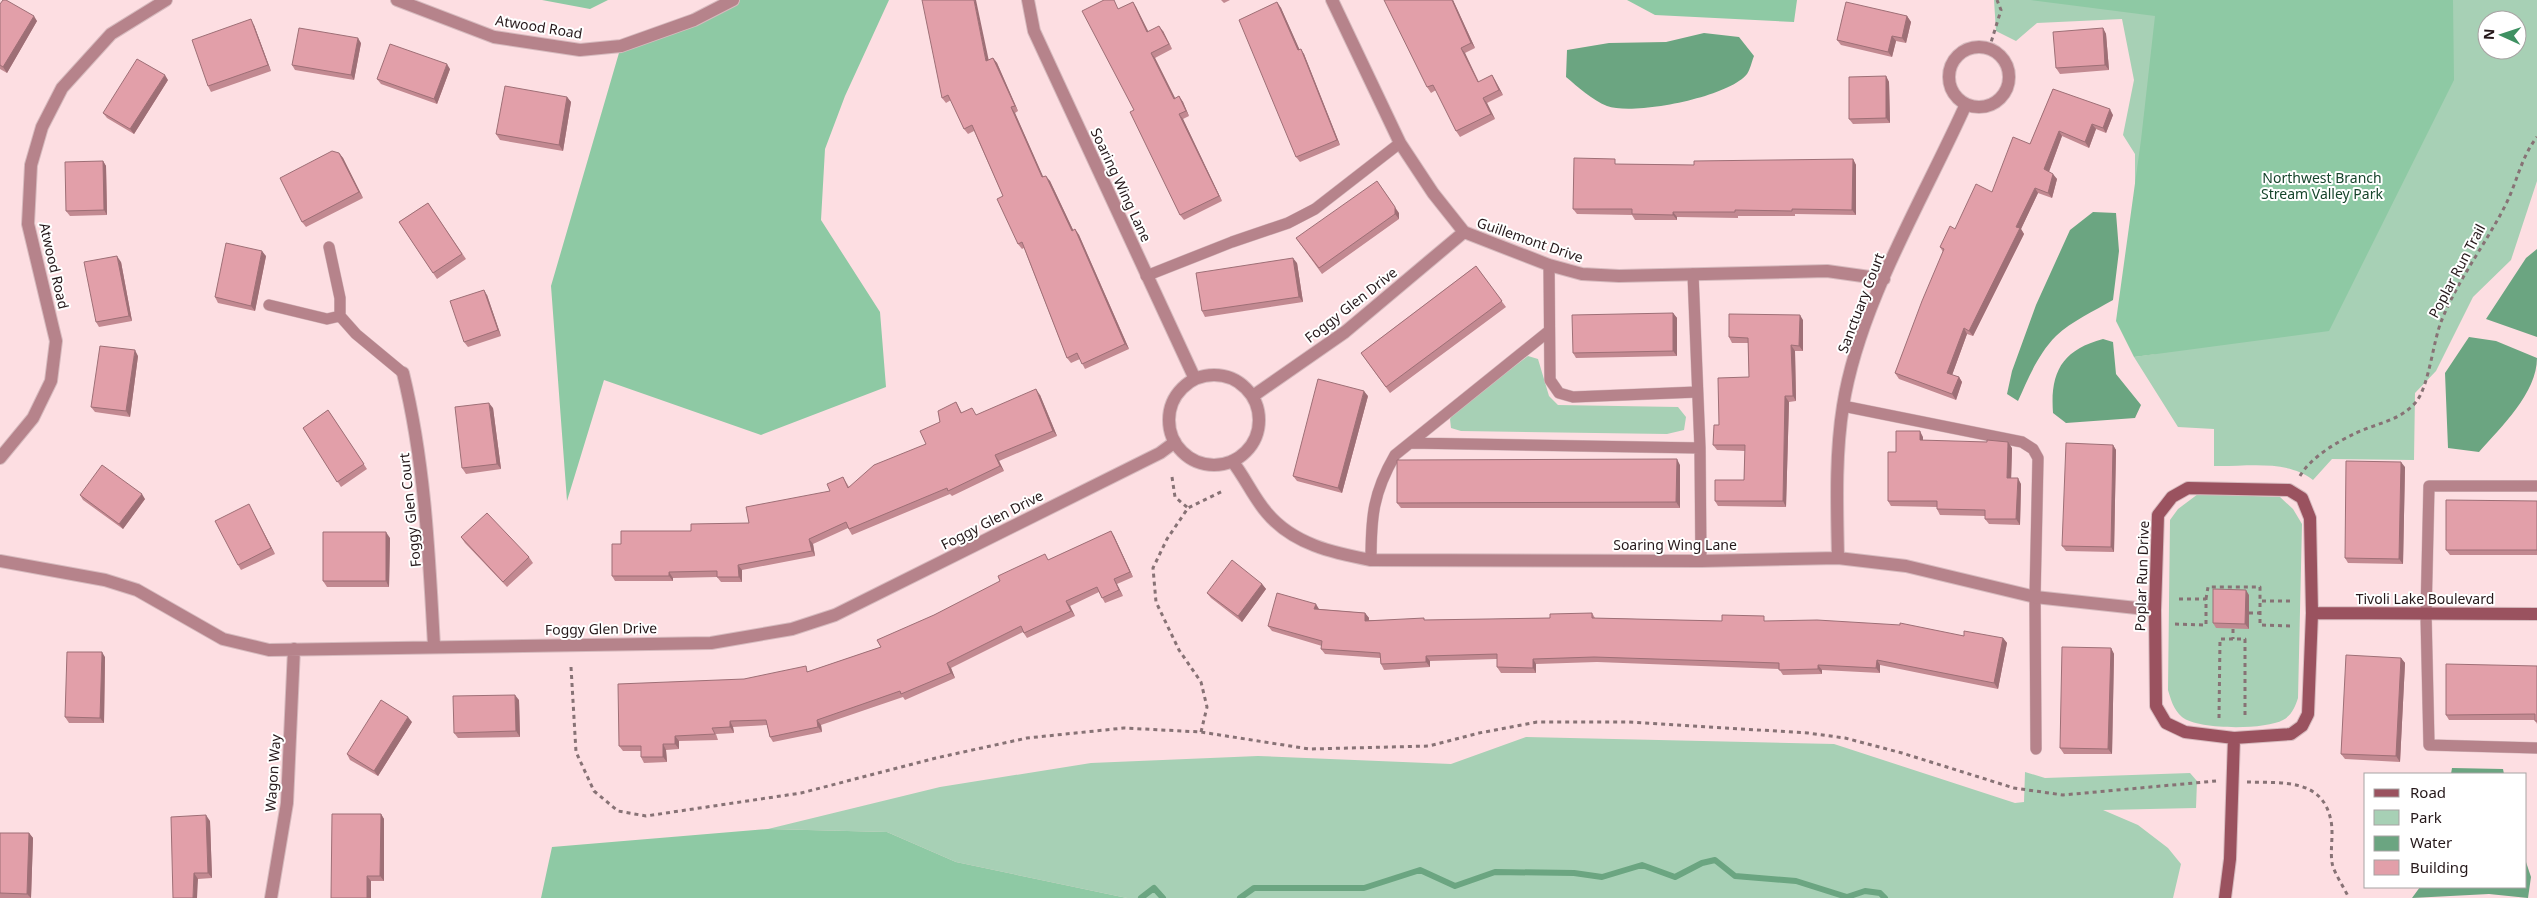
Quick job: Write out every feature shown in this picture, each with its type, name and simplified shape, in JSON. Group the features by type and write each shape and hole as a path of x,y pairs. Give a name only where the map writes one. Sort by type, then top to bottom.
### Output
{"street":[{"name":"Atwood Road","path":"0,458 33,418 51,381 56,341 28,224 31,165 42,128 62,88 111,34 166,0"},
{"name":"Atwood Road","path":"398,0 494,37 580,50 621,46 694,20 733,0"},
{"name":"Soaring Wing Lane","path":"1028,0 1034,31 1195,379"},
{"name":"Guillemont Drive","path":"1332,0 1400,143 1433,193 1464,232 1549,264 1582,274 1826,271 1884,279"},
{"path":"1971,48 1989,48 1999,54 2005,62 2009,80 2006,89 2001,97 1985,106 1966,104 1952,90 1949,80 1950,69 1954,59 1961,52 1971,48"},
{"name":"Sanctuary Court","path":"1838,558 1837,476 1843,406 1858,343 1884,279 1966,104"},
{"name":"Foggy Glen Drive","path":"1253,396 1346,332 1464,232"},
{"name":"Foggy Glen Court","path":"403,373 416,423 427,513 434,646"},
{"path":"1207,375 1220,375 1233,379 1244,386 1253,396 1258,411 1257,433 1245,452 1232,461 1220,464 1194,460 1183,452 1175,442 1170,428 1170,413 1174,400 1183,388 1195,379 1207,375"},
{"name":"Foggy Glen Drive","path":"0,561 105,580 137,590 223,639 270,650 711,643 792,629 835,615 1160,453 1175,442"},
{"name":"Soaring Wing Lane","path":"1232,461 1267,513 1298,539 1332,553 1371,560 1701,561 1838,558 1906,566 2035,597 2154,610"},
{"name":"Poplar Run Drive","path":"2188,488 2289,490 2302,498 2310,518 2312,613 2308,714 2302,726 2291,734 2234,738 2185,732 2166,723 2156,706 2154,610 2158,515 2172,497 2188,488"},
{"name":"Tivoli Lake Boulevard","path":"2312,613 2537,614"},
{"name":"Wagon Way","path":"270,898 287,803 294,649"},
{"path":"2225,898 2230,859 2234,738"}],"lane":[{"path":"1146,276 1232,242 1288,223 1315,208 1400,143"},
{"path":"329,247 340,298 340,316 356,334 403,373"},
{"path":"1549,264 1550,380 1559,393 1573,397 1697,392"},
{"path":"1693,274 1700,448 1701,561"},
{"path":"270,304 326,319 340,316"},
{"path":"1371,560 1371,524 1380,481 1395,455 1549,331"},
{"path":"1843,406 2001,437 2022,442 2033,449 2038,458 2035,597 2036,749"},
{"path":"1410,443 1700,448"},
{"path":"2537,486 2429,486 2426,614 2429,745 2537,748"}],"path":[{"path":"1989,48 2001,10 1997,0"},
{"name":"Poplar Run Trail","path":"2300,476 2326,450 2357,432 2396,418 2417,401 2428,371 2440,323 2462,280 2506,205 2529,147 2537,137"},
{"path":"1172,477 1175,497 1188,508"},
{"path":"1201,732 1206,707 1202,682 1179,650 1156,602 1154,568 1167,539 1188,508 1223,491"},
{"path":"2175,624 2206,625 2208,586 2260,587 2260,625 2290,626"},
{"path":"2233,595 2234,587"},
{"path":"2175,599 2206,600"},
{"path":"2260,601 2291,601"},
{"path":"2249,612 2260,613"},
{"path":"2233,628 2233,639"},
{"path":"2219,718 2220,639 2245,639 2245,718"},
{"path":"571,666 576,752 594,791 618,811 646,816 800,793 936,758 1027,738 1124,728 1201,732 1309,750 1429,746 1479,733 1537,722 1628,722 1808,733 1845,738 1902,753 2014,788 2063,794 2201,781"},
{"path":"2261,782 2286,783 2311,789 2324,799 2331,821 2333,866 2349,898"}],"green space":[{"path":"542,0 608,0 590,9"},
{"path":"733,0 889,0 845,96 825,149 821,220 880,312 886,387 761,435 604,380 567,501 551,286 621,46"},
{"path":"1627,0 1797,0 1794,22 1655,15"},
{"name":"Northwest Branch Stream Valley Park","path":"1994,0 2537,0 2537,181 2511,260 2473,297 2436,371 2415,393 2414,460 2332,459 2313,480 2303,473 2278,467 2252,465 2214,466 2214,429 2178,427 2134,357 2155,354 2135,318 2135,154 2123,135 2134,80 2122,19 2037,23 2016,41 1996,31"},
{"path":"2031,0 2453,0 2454,80 2329,331 2134,357 2116,321 2141,140 2155,16"},
{"path":"1528,356 1538,359 1549,396 1558,405 1678,407 1686,417 1684,430 1667,434 1461,431 1451,428 1450,419 1455,411"},
{"path":"2198,494 2280,497 2293,509 2302,524 2298,698 2289,716 2283,720 2262,726 2216,726 2190,721 2182,717 2174,708 2168,690 2170,520 2178,509"},
{"path":"1526,737 1834,744 2015,803 2024,802 2025,772 2045,778 2190,773 2197,781 2196,808 2103,810 2138,825 2168,848 2181,864 2173,898 1127,898 956,862 887,832 768,829 940,787 1091,763 1258,756 1451,764"},
{"path":"768,829 887,832 956,862 1127,898 541,898 552,847"}],"water":[{"path":"1704,33 1739,37 1754,56 1747,74 1737,82 1702,97 1658,106 1620,108 1607,106 1596,100 1566,77 1567,50 1609,43 1666,42"},
{"path":"2093,212 2116,213 2119,251 2113,300 2076,321 2056,336 2039,359 2018,401 2007,394 2012,371 2036,305 2070,230"},
{"path":"2537,249 2537,337 2486,319 2526,258"},
{"path":"2469,337 2496,341 2537,358 2531,384 2524,397 2479,452 2448,448 2445,373"},
{"path":"2103,339 2113,342 2116,374 2141,405 2135,418 2066,423 2053,413 2054,386 2057,374 2068,356 2077,349"},
{"path":"2452,768 2503,769 2504,773 2451,773"},
{"path":"2527,865 2531,877 2528,898 2489,894 2412,898 2419,888 2527,888"}],"building":[{"path":"3,0 34,16 3,67 0,65 0,4"},
{"path":"922,0 974,0 986,61 993,58 1015,106 1011,107 1042,177 1046,176 1072,231 1075,229 1125,344 1082,364 1077,353 1067,358 1022,242 1018,244 997,199 1003,196 972,125 964,129 948,95 942,98"},
{"path":"1104,0 1114,0 1118,9 1133,2 1147,32 1159,26 1169,44 1151,53 1174,99 1179,96 1186,111 1179,114 1219,196 1180,215 1130,112 1134,110 1082,11"},
{"path":"1384,0 1452,0 1471,43 1461,48 1478,82 1492,75 1499,90 1483,98 1491,114 1456,131 1433,85 1427,87"},
{"path":"1277,2 1298,50 1301,49 1337,140 1296,157 1239,20"},
{"path":"1846,2 1907,16 1902,38 1892,36 1888,52 1837,40"},
{"path":"251,19 268,65 208,86 192,40"},
{"path":"299,28 358,38 351,75 292,65"},
{"path":"2103,28 2105,65 2056,68 2053,32"},
{"path":"390,44 447,64 434,99 377,79"},
{"path":"137,59 165,75 130,129 103,113"},
{"path":"1886,76 1886,118 1849,119 1849,77"},
{"path":"505,86 567,97 559,145 496,134"},
{"path":"2053,89 2110,109 2103,128 2092,124 2085,142 2059,131 2044,169 2053,174 2048,193 2035,188 2016,227 2020,228 1969,331 1964,328 1947,373 1959,377 1952,394 1895,373 1944,249 1940,247 1950,226 1955,229 1976,184 1992,192 2013,137 2030,144"},
{"path":"332,151 339,153 359,192 302,222 280,178"},
{"path":"1574,158 1615,159 1615,164 1694,165 1694,161 1853,159 1852,210 1735,210 1735,212 1673,212 1673,215 1632,214 1632,209 1573,209"},
{"path":"103,161 104,210 66,211 65,162"},
{"path":"1377,181 1395,207 1395,214 1319,268 1296,238"},
{"path":"428,203 462,254 433,273 399,222"},
{"path":"226,243 262,251 251,306 215,297"},
{"path":"117,256 129,316 96,322 84,262"},
{"path":"1293,258 1299,297 1202,311 1196,273"},
{"path":"1476,266 1502,301 1386,387 1361,353"},
{"path":"484,290 498,330 464,342 450,301"},
{"path":"1673,313 1673,351 1573,353 1572,315"},
{"path":"1729,314 1800,315 1799,346 1791,345 1793,396 1785,396 1783,501 1715,501 1715,480 1744,480 1745,445 1713,445 1714,425 1719,425 1718,378 1749,377 1748,338 1729,337"},
{"path":"100,346 135,350 126,411 91,407"},
{"path":"1318,379 1364,391 1338,488 1293,476"},
{"path":"1036,389 1053,431 995,455 1000,466 948,491 947,488 849,529 846,522 809,539 812,551 738,565 739,577 717,577 717,571 669,572 669,576 612,576 612,544 621,544 621,531 691,531 691,524 749,523 746,507 830,491 827,484 843,477 848,488 874,465 926,444 920,431 940,422 938,411 956,402 961,413 972,408 976,415"},
{"path":"489,403 497,464 462,468 455,407"},
{"path":"328,410 364,464 337,482 303,428"},
{"path":"1896,431 1920,431 1920,440 1987,442 1987,440 2008,442 2007,478 2018,478 2016,519 1985,519 1985,510 1937,509 1937,501 1888,501 1888,452 1896,452"},
{"path":"2066,443 2113,445 2111,547 2062,546"},
{"path":"1677,459 1676,502 1397,503 1397,460"},
{"path":"2346,461 2401,462 2399,559 2345,558"},
{"path":"102,465 142,494 119,524 80,495"},
{"path":"2446,500 2537,501 2537,550 2446,550"},
{"path":"249,504 271,548 238,565 215,521"},
{"path":"487,513 529,557 503,582 461,537"},
{"path":"1111,531 1130,572 1114,579 1119,590 1102,598 1097,587 1066,601 1071,611 1024,633 1021,626 947,663 951,673 901,694 900,691 817,720 818,727 770,737 766,720 730,721 730,727 712,728 715,734 675,736 675,744 663,744 663,757 641,757 641,746 619,746 618,684 744,679 806,666 807,672 881,647 877,640 934,615 1000,581 998,576 1045,554 1048,560"},
{"path":"323,532 386,532 386,581 323,581"},
{"path":"1232,560 1262,584 1238,616 1207,593"},
{"path":"2213,589 2246,590 2245,624 2213,623"},
{"path":"1277,593 1316,604 1314,609 1365,613 1365,621 1424,618 1424,620 1550,618 1550,614 1592,613 1592,618 1722,621 1722,615 1764,616 1764,621 1817,620 1900,625 1900,623 1964,636 1964,631 2003,638 1994,683 1877,660 1876,668 1818,665 1818,669 1779,670 1779,663 1594,657 1533,659 1533,668 1497,667 1497,654 1426,656 1426,662 1381,664 1380,653 1321,649 1322,641 1268,626"},
{"path":"2062,647 2111,648 2108,749 2060,748"},
{"path":"67,652 102,652 100,718 65,717"},
{"path":"2346,655 2401,658 2396,756 2341,754"},
{"path":"2446,664 2537,666 2537,721 2535,721 2535,714 2446,715"},
{"path":"515,695 516,731 454,733 453,696"},
{"path":"381,700 408,717 374,771 347,754"},
{"path":"332,814 381,814 380,876 367,876 367,898 331,898"},
{"path":"206,815 208,873 194,873 193,898 173,898 171,817"},
{"path":"0,833 29,833 27,894 0,893"}],"waterway":[{"path":"1240,898 1254,888 1364,888 1420,870 1455,886 1495,872 1574,873 1602,877 1642,865 1675,877 1702,863 1715,860 1735,876 1796,881 1847,897 1865,891 1880,893 1885,898"},
{"path":"1141,898 1154,888 1163,898"}]}
